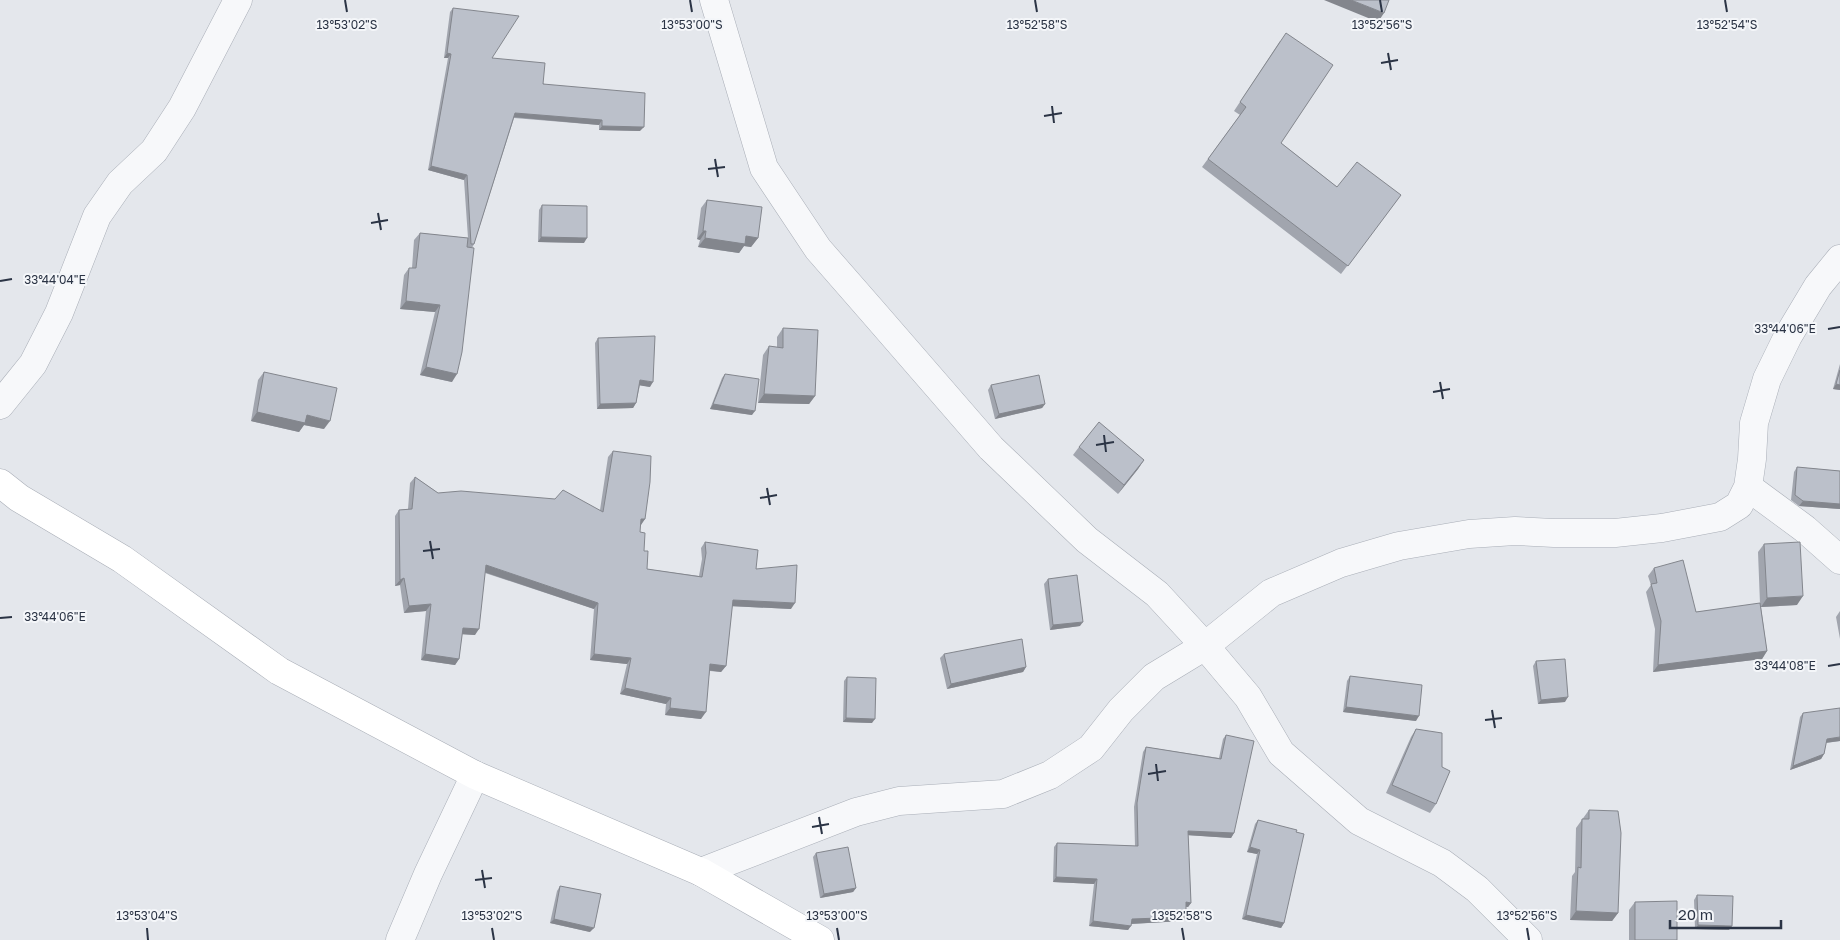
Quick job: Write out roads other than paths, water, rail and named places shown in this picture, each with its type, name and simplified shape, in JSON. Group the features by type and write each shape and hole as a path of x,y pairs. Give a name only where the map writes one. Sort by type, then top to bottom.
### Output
{"street":[{"path":"0,405 33,364 59,313 97,216 120,183 154,151 182,108 238,0"},
{"path":"714,0 764,168 818,249 991,448 1087,540 1157,594 1205,646 1248,697 1281,753 1359,821 1442,863 1477,890 1528,940"},
{"path":"701,872 856,812 899,801 1003,794 1050,775 1091,748 1121,710 1154,677 1205,646 1271,593 1341,563 1382,551 1469,534 1515,531 1615,533 1662,528 1720,517 1739,505 1748,487 1754,423 1767,379 1788,336 1818,286 1840,259"},
{"path":"0,483 19,498 122,558 279,671 475,775 701,872 820,940"},
{"path":"1748,487 1805,529 1840,560"},
{"path":"400,940 428,874 475,775"}]}
